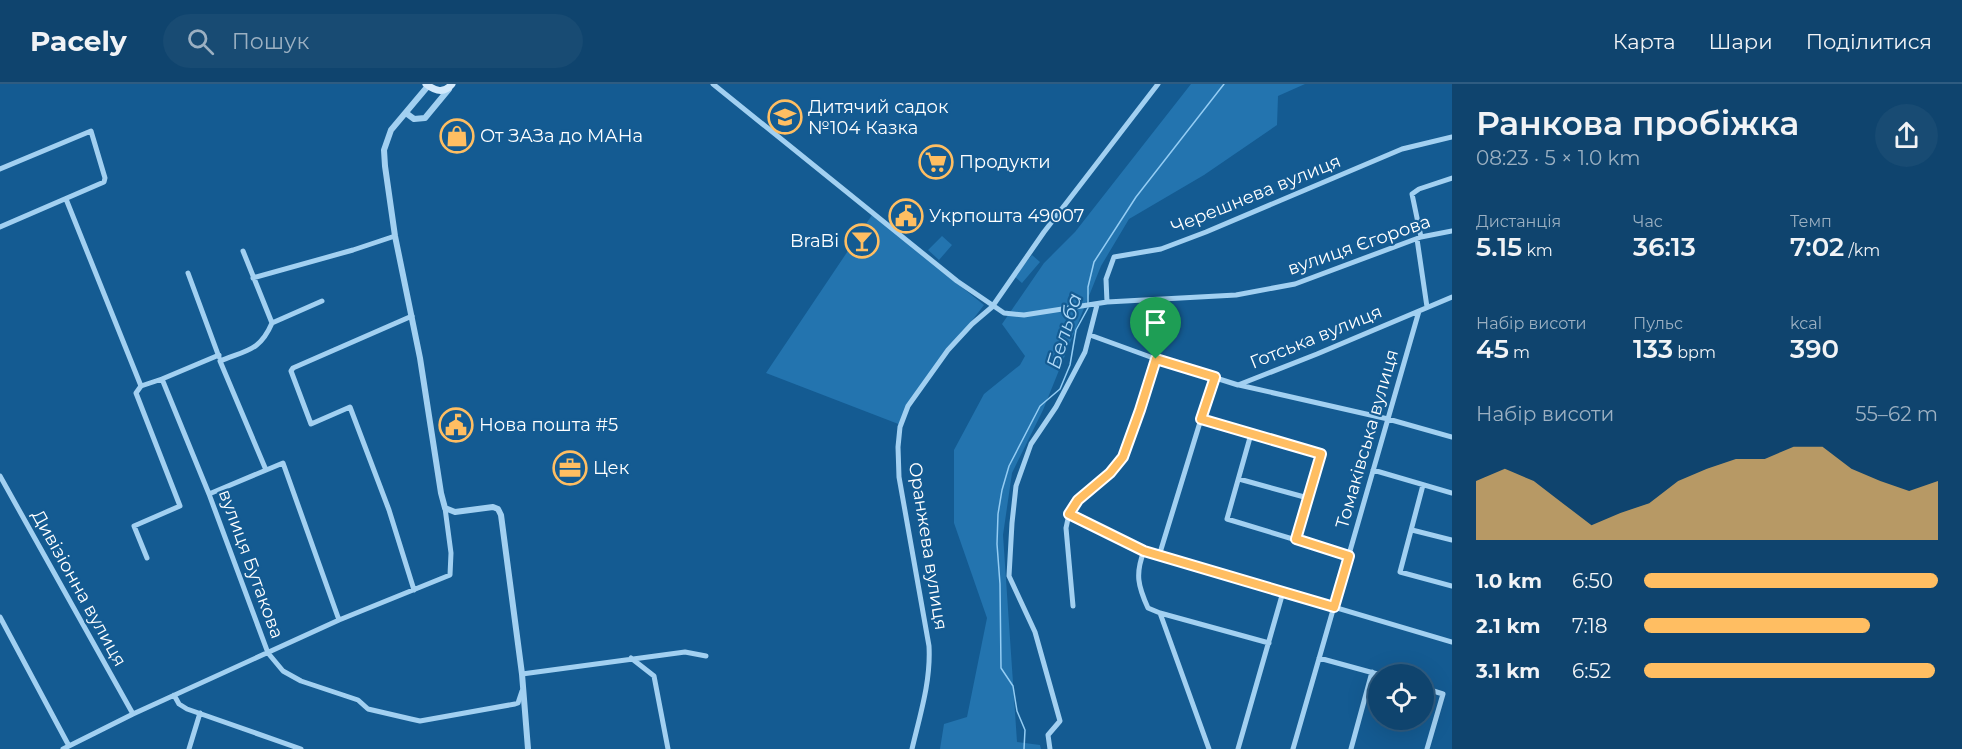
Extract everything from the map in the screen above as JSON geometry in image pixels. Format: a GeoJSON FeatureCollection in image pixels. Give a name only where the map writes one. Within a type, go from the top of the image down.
{"type":"FeatureCollection","features":[{"type":"Feature","properties":{"kind":"main road"},"geometry":{"type":"LineString","coordinates":[[428,85],[438,91],[451,86]]}},
{"type":"Feature","properties":{"kind":"street"},"geometry":{"type":"LineString","coordinates":[[713,84],[992,307]]}},
{"type":"Feature","properties":{"kind":"street"},"geometry":{"type":"LineString","coordinates":[[0,617],[66,748],[133,714],[339,620],[450,575],[451,553],[445,508],[385,175],[384,150],[391,130],[428,85]]}},
{"type":"Feature","properties":{"kind":"street","name":"Оранжева вулиця"},"geometry":{"type":"LineString","coordinates":[[912,749],[929,676],[929,646],[899,477],[900,428],[908,406],[948,350],[972,324],[992,307],[1044,232],[1156,85]]}},
{"type":"Feature","properties":{"kind":"street"},"geometry":{"type":"LineString","coordinates":[[406,113],[414,119],[425,118],[451,86]]}},
{"type":"Feature","properties":{"kind":"street"},"geometry":{"type":"LineString","coordinates":[[0,169],[91,131],[105,178],[104,182],[0,227]]}},
{"type":"Feature","properties":{"kind":"street","name":"Черешнева вулиця"},"geometry":{"type":"LineString","coordinates":[[1107,302],[1106,279],[1114,257],[1161,249],[1402,149],[1452,137]]}},
{"type":"Feature","properties":{"kind":"street"},"geometry":{"type":"LineString","coordinates":[[1427,307],[1412,194],[1419,189],[1452,178]]}},
{"type":"Feature","properties":{"kind":"street"},"geometry":{"type":"LineString","coordinates":[[66,199],[141,386]]}},
{"type":"Feature","properties":{"kind":"street","name":"вулиця Єгорова"},"geometry":{"type":"LineString","coordinates":[[992,307],[1004,313],[1024,315],[1107,302],[1236,295],[1295,284],[1419,238],[1452,231]]}},
{"type":"Feature","properties":{"kind":"street"},"geometry":{"type":"LineString","coordinates":[[253,278],[395,236]]}},
{"type":"Feature","properties":{"kind":"street"},"geometry":{"type":"LineString","coordinates":[[243,250],[272,323]]}},
{"type":"Feature","properties":{"kind":"street"},"geometry":{"type":"LineString","coordinates":[[188,273],[266,470]]}},
{"type":"Feature","properties":{"kind":"street","name":"Готська вулиця"},"geometry":{"type":"LineString","coordinates":[[1090,334],[1156,359],[1238,385],[1452,297]]}},
{"type":"Feature","properties":{"kind":"street"},"geometry":{"type":"LineString","coordinates":[[147,558],[134,526],[180,506],[136,393],[141,386],[259,346],[272,323],[322,301]]}},
{"type":"Feature","properties":{"kind":"street"},"geometry":{"type":"LineString","coordinates":[[1050,749],[1048,735],[1060,721],[1035,632],[1010,576],[1012,523],[1016,486],[1031,444],[1056,407],[1085,352],[1095,305]]}},
{"type":"Feature","properties":{"kind":"street","name":"Томаківська вулиця"},"geometry":{"type":"LineString","coordinates":[[1293,749],[1419,311]]}},
{"type":"Feature","properties":{"kind":"street"},"geometry":{"type":"LineString","coordinates":[[412,316],[291,371],[311,424],[350,407],[389,510],[414,590]]}},
{"type":"Feature","properties":{"kind":"street"},"geometry":{"type":"LineString","coordinates":[[1073,606],[1066,528],[1069,514],[1078,500],[1110,473],[1123,457],[1156,359]]}},
{"type":"Feature","properties":{"kind":"street"},"geometry":{"type":"LineString","coordinates":[[1159,556],[1215,377]]}},
{"type":"Feature","properties":{"kind":"street","name":"вулиця Бутакова"},"geometry":{"type":"LineString","coordinates":[[162,379],[210,494],[267,653],[283,671],[301,681],[358,700],[368,709],[420,720],[515,704],[519,700],[522,689]]}},
{"type":"Feature","properties":{"kind":"street"},"geometry":{"type":"LineString","coordinates":[[1238,385],[1388,419],[1452,437]]}},
{"type":"Feature","properties":{"kind":"street"},"geometry":{"type":"LineString","coordinates":[[1201,419],[1321,454],[1296,539]]}},
{"type":"Feature","properties":{"kind":"street"},"geometry":{"type":"LineString","coordinates":[[1251,434],[1227,519],[1349,556]]}},
{"type":"Feature","properties":{"kind":"street"},"geometry":{"type":"LineString","coordinates":[[210,494],[283,463],[339,620]]}},
{"type":"Feature","properties":{"kind":"street"},"geometry":{"type":"LineString","coordinates":[[1373,470],[1452,493]]}},
{"type":"Feature","properties":{"kind":"street","name":"Дивізіонна вулиця"},"geometry":{"type":"LineString","coordinates":[[0,476],[133,714]]}},
{"type":"Feature","properties":{"kind":"street"},"geometry":{"type":"LineString","coordinates":[[1239,479],[1308,498]]}},
{"type":"Feature","properties":{"kind":"street"},"geometry":{"type":"LineString","coordinates":[[1423,485],[1400,572],[1452,586]]}},
{"type":"Feature","properties":{"kind":"street"},"geometry":{"type":"LineString","coordinates":[[445,508],[455,512],[484,506],[498,509],[501,514],[522,674],[528,749]]}},
{"type":"Feature","properties":{"kind":"street"},"geometry":{"type":"LineString","coordinates":[[1069,514],[1144,551],[1452,642]]}},
{"type":"Feature","properties":{"kind":"street"},"geometry":{"type":"LineString","coordinates":[[1412,530],[1452,540]]}},
{"type":"Feature","properties":{"kind":"street"},"geometry":{"type":"LineString","coordinates":[[1144,551],[1137,567],[1138,580],[1146,604],[1152,610],[1269,643]]}},
{"type":"Feature","properties":{"kind":"street"},"geometry":{"type":"LineString","coordinates":[[1238,749],[1283,592]]}},
{"type":"Feature","properties":{"kind":"street"},"geometry":{"type":"LineString","coordinates":[[1160,613],[1209,749]]}},
{"type":"Feature","properties":{"kind":"street"},"geometry":{"type":"LineString","coordinates":[[522,674],[685,652],[706,656]]}},
{"type":"Feature","properties":{"kind":"street"},"geometry":{"type":"LineString","coordinates":[[631,658],[654,676],[668,749]]}},
{"type":"Feature","properties":{"kind":"street"},"geometry":{"type":"LineString","coordinates":[[1319,658],[1368,671]]}},
{"type":"Feature","properties":{"kind":"street"},"geometry":{"type":"LineString","coordinates":[[1351,749],[1368,687]]}},
{"type":"Feature","properties":{"kind":"street"},"geometry":{"type":"LineString","coordinates":[[1434,691],[1443,694],[1434,725]]}},
{"type":"Feature","properties":{"kind":"street"},"geometry":{"type":"LineString","coordinates":[[174,695],[179,704],[200,714],[301,749]]}},
{"type":"Feature","properties":{"kind":"street"},"geometry":{"type":"LineString","coordinates":[[189,749],[200,714]]}},
{"type":"Feature","properties":{"kind":"street"},"geometry":{"type":"LineString","coordinates":[[1427,749],[1433,730]]}},
{"type":"Feature","properties":{"kind":"shaded area"},"geometry":{"type":"Polygon","coordinates":[[[1191,84],[1305,84],[1278,96],[1277,125],[1204,175],[1129,219],[1101,266],[1043,410],[1012,473],[1003,535],[1017,742],[1040,745],[1041,749],[940,749],[944,724],[967,717],[987,618],[954,523],[954,450],[984,394],[1020,365],[1025,356],[1002,324],[1044,263],[1075,232],[1191,84]]]}},
{"type":"Feature","properties":{"kind":"shaded area"},"geometry":{"type":"Polygon","coordinates":[[[872,215],[984,305],[918,391],[901,425],[766,373],[872,215]]]}},
{"type":"Feature","properties":{"kind":"shaded area"},"geometry":{"type":"Polygon","coordinates":[[[942,236],[952,245],[939,260],[928,250],[942,236]]]}},
{"type":"Feature","properties":{"kind":"shaded area"},"geometry":{"type":"Polygon","coordinates":[[[1032,255],[1040,262],[1022,283],[1014,276],[1032,255]]]}},
{"type":"Feature","properties":{"kind":"waterway","name":"Бельба"},"geometry":{"type":"LineString","coordinates":[[1088,304],[1088,287],[1094,262],[1136,197],[1224,84]]}},
{"type":"Feature","properties":{"kind":"waterway","name":"Бельба"},"geometry":{"type":"LineString","coordinates":[[1024,749],[1025,730],[1017,711],[1013,686],[1001,668],[998,514],[1009,466],[1040,406],[1060,389],[1070,365],[1076,330],[1088,308]]}},
{"type":"Feature","properties":{"kind":"place","name":"Дитячий садок №104 Казка"},"geometry":{"type":"Point","coordinates":[785,117]}},
{"type":"Feature","properties":{"kind":"place","name":"От ЗАЗа до МАНа"},"geometry":{"type":"Point","coordinates":[457,136]}},
{"type":"Feature","properties":{"kind":"place","name":"Продукти"},"geometry":{"type":"Point","coordinates":[936,162]}},
{"type":"Feature","properties":{"kind":"place","name":"Укрпошта 49007"},"geometry":{"type":"Point","coordinates":[906,216]}},
{"type":"Feature","properties":{"kind":"place","name":"BraBi"},"geometry":{"type":"Point","coordinates":[862,241]}},
{"type":"Feature","properties":{"kind":"place","name":"Нова пошта #5"},"geometry":{"type":"Point","coordinates":[456,425]}},
{"type":"Feature","properties":{"kind":"place","name":"Цек"},"geometry":{"type":"Point","coordinates":[570,468]}},
{"type":"Feature","properties":{"kind":"route"},"geometry":{"type":"LineString","coordinates":[[1156,359],[1215,377],[1201,419],[1321,454],[1296,539],[1349,556],[1334,607],[1144,551],[1069,514],[1078,500],[1110,473],[1123,457],[1156,359]]}}]}
